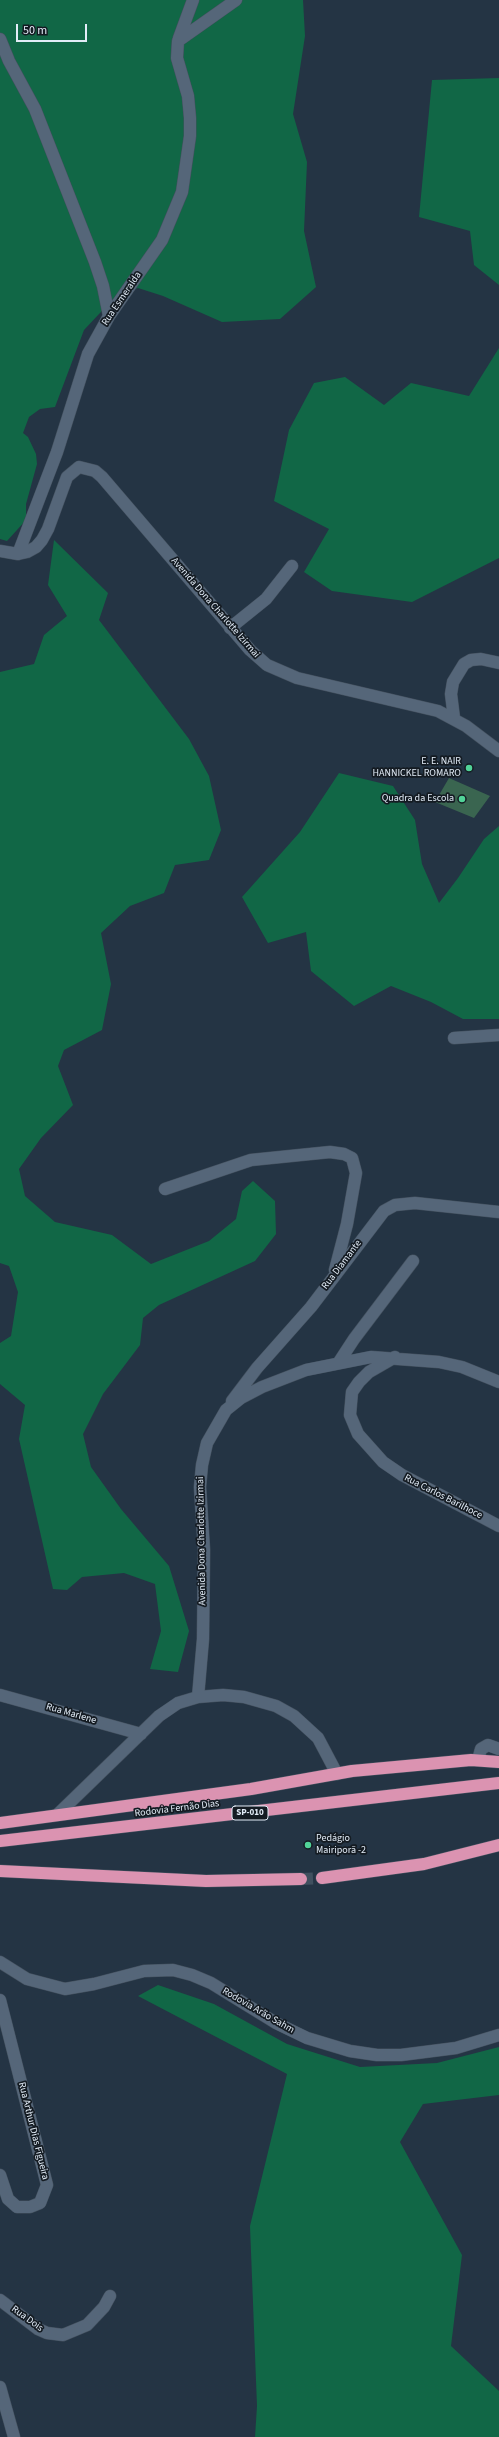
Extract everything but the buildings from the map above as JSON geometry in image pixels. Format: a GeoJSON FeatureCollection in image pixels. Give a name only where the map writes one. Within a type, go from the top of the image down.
{"type":"FeatureCollection","features":[{"type":"Feature","properties":{"kind":"highway"},"geometry":{"type":"LineString","coordinates":[[0,1823],[251,1789],[337,1774],[478,1760],[499,1762]]}},
{"type":"Feature","properties":{"kind":"highway","name":"Rodovia Fernão Dias"},"geometry":{"type":"LineString","coordinates":[[0,1841],[499,1783]]}},
{"type":"Feature","properties":{"kind":"highway"},"geometry":{"type":"LineString","coordinates":[[322,1878],[424,1864],[499,1845]]}},
{"type":"Feature","properties":{"kind":"highway"},"geometry":{"type":"LineString","coordinates":[[0,1871],[206,1881],[301,1879]]}},
{"type":"Feature","properties":{"kind":"street","name":"Rua Esmeralda"},"geometry":{"type":"LineString","coordinates":[[18,554],[57,452],[88,354],[108,316],[162,240],[182,192],[190,136],[190,118],[188,96],[177,58],[178,41],[193,0]]}},
{"type":"Feature","properties":{"kind":"street"},"geometry":{"type":"LineString","coordinates":[[178,41],[236,0]]}},
{"type":"Feature","properties":{"kind":"street"},"geometry":{"type":"LineString","coordinates":[[0,39],[9,61],[35,109],[95,262],[103,286],[108,316]]}},
{"type":"Feature","properties":{"kind":"street","name":"Avenida Dona Charlotte Izirmai"},"geometry":{"type":"LineString","coordinates":[[18,554],[27,552],[42,540],[67,477],[79,468],[88,468],[102,477],[230,628],[250,650],[267,665],[281,673],[431,709],[454,718],[499,751]]}},
{"type":"Feature","properties":{"kind":"street"},"geometry":{"type":"LineString","coordinates":[[0,551],[18,554]]}},
{"type":"Feature","properties":{"kind":"street"},"geometry":{"type":"LineString","coordinates":[[230,628],[266,599],[292,566]]}},
{"type":"Feature","properties":{"kind":"street"},"geometry":{"type":"LineString","coordinates":[[454,718],[451,694],[453,682],[461,667],[471,660],[481,659],[499,663]]}},
{"type":"Feature","properties":{"kind":"street"},"geometry":{"type":"LineString","coordinates":[[454,1038],[499,1035]]}},
{"type":"Feature","properties":{"kind":"street"},"geometry":{"type":"LineString","coordinates":[[165,1189],[250,1160],[330,1152],[352,1158],[356,1173],[352,1200],[332,1279]]}},
{"type":"Feature","properties":{"kind":"street","name":"Rua Diamante"},"geometry":{"type":"LineString","coordinates":[[226,1410],[257,1368],[311,1307],[377,1218],[395,1205],[415,1203],[499,1212]]}},
{"type":"Feature","properties":{"kind":"street"},"geometry":{"type":"LineString","coordinates":[[339,1362],[354,1339],[414,1261]]}},
{"type":"Feature","properties":{"kind":"street","name":"Avenida Dona Charlotte Izirmai"},"geometry":{"type":"LineString","coordinates":[[198,1697],[203,1639],[204,1550],[200,1488],[202,1465],[207,1443],[226,1410],[241,1398],[262,1387],[306,1370],[339,1362],[371,1357],[395,1357],[439,1362],[462,1367],[499,1382]]}},
{"type":"Feature","properties":{"kind":"street","name":"Rua Carlos Barilhoce"},"geometry":{"type":"LineString","coordinates":[[395,1357],[369,1372],[352,1392],[350,1414],[358,1434],[383,1462],[402,1475],[499,1526]]}},
{"type":"Feature","properties":{"kind":"street","name":"Rua Marlene"},"geometry":{"type":"LineString","coordinates":[[0,1695],[141,1734]]}},
{"type":"Feature","properties":{"kind":"street"},"geometry":{"type":"LineString","coordinates":[[58,1814],[159,1716],[178,1703],[198,1697],[223,1695],[244,1697],[276,1706],[308,1728],[318,1738],[337,1774]]}},
{"type":"Feature","properties":{"kind":"street"},"geometry":{"type":"LineString","coordinates":[[478,1760],[481,1749],[488,1745],[499,1749]]}},
{"type":"Feature","properties":{"kind":"street","name":"Rodovia Arão Sahm"},"geometry":{"type":"LineString","coordinates":[[0,1964],[39,1984],[65,1989],[94,1984],[144,1971],[173,1970],[192,1975],[211,1983],[276,2023],[307,2038],[350,2051],[377,2055],[401,2055],[456,2048],[499,2035]]}},
{"type":"Feature","properties":{"kind":"street","name":"Rua Arthur Dias Figueira"},"geometry":{"type":"LineString","coordinates":[[0,2000],[47,2185],[40,2203],[30,2207],[17,2207],[8,2199],[0,2175]]}},
{"type":"Feature","properties":{"kind":"street","name":"Rua Dois"},"geometry":{"type":"LineString","coordinates":[[0,2300],[38,2329],[47,2333],[63,2335],[87,2325],[104,2307],[110,2296]]}},
{"type":"Feature","properties":{"kind":"street"},"geometry":{"type":"LineString","coordinates":[[0,2387],[14,2437]]}},
{"type":"Feature","properties":{"kind":"green space"},"geometry":{"type":"Polygon","coordinates":[[[0,0],[303,0],[305,36],[293,114],[307,162],[304,231],[316,287],[280,319],[222,322],[163,296],[138,288],[115,297],[84,330],[55,407],[40,409],[29,417],[23,433],[28,437],[36,454],[37,464],[26,504],[26,520],[7,541],[0,539],[0,0]]]}},
{"type":"Feature","properties":{"kind":"green space"},"geometry":{"type":"Polygon","coordinates":[[[499,78],[499,285],[474,265],[470,231],[419,217],[432,80],[499,78]]]}},
{"type":"Feature","properties":{"kind":"green space"},"geometry":{"type":"Polygon","coordinates":[[[499,348],[499,558],[412,602],[332,591],[304,572],[329,529],[274,501],[289,430],[314,383],[345,377],[384,405],[411,383],[469,396],[499,348]]]}},
{"type":"Feature","properties":{"kind":"green space"},"geometry":{"type":"Polygon","coordinates":[[[54,540],[108,593],[99,620],[189,739],[209,776],[221,830],[209,860],[175,865],[164,893],[130,906],[101,933],[111,984],[102,1030],[64,1050],[58,1066],[73,1105],[41,1138],[19,1169],[25,1196],[55,1222],[112,1235],[151,1264],[209,1241],[236,1219],[242,1191],[253,1181],[275,1201],[276,1234],[255,1261],[159,1305],[143,1318],[140,1345],[103,1394],[83,1434],[91,1467],[121,1509],[169,1566],[189,1631],[178,1672],[150,1669],[161,1631],[155,1584],[124,1573],[82,1577],[67,1590],[53,1589],[19,1439],[25,1405],[0,1384],[0,1343],[11,1336],[18,1292],[9,1266],[0,1263],[0,672],[34,664],[44,635],[67,616],[48,585],[54,540]]]}},
{"type":"Feature","properties":{"kind":"green space"},"geometry":{"type":"Polygon","coordinates":[[[339,773],[393,786],[415,820],[422,864],[439,903],[484,839],[499,826],[499,1019],[463,1019],[431,1002],[391,986],[354,1006],[311,971],[306,932],[268,943],[242,897],[300,832],[339,773]]]}},
{"type":"Feature","properties":{"kind":"green space","name":"Quadra da Escola"},"geometry":{"type":"Polygon","coordinates":[[[449,778],[490,796],[474,818],[435,802],[449,778]]]}},
{"type":"Feature","properties":{"kind":"green space"},"geometry":{"type":"Polygon","coordinates":[[[158,1985],[214,2004],[287,2044],[360,2067],[437,2063],[499,2047],[499,2095],[423,2104],[400,2142],[462,2255],[451,2346],[499,2391],[499,2437],[255,2437],[257,2406],[250,2226],[287,2074],[138,1996],[158,1985]]]}},
{"type":"Feature","properties":{"kind":"tunnel"},"geometry":{"type":"LineString","coordinates":[[301,1879],[322,1878]]}},
{"type":"Feature","properties":{"kind":"place","name":"E. E. NAIR HANNICKEL ROMARO"},"geometry":{"type":"Point","coordinates":[469,768]}},
{"type":"Feature","properties":{"kind":"place","name":"Quadra da Escola"},"geometry":{"type":"Point","coordinates":[462,799]}},
{"type":"Feature","properties":{"kind":"place","name":"Pedágio Mairiporã -2"},"geometry":{"type":"Point","coordinates":[308,1845]}}]}
